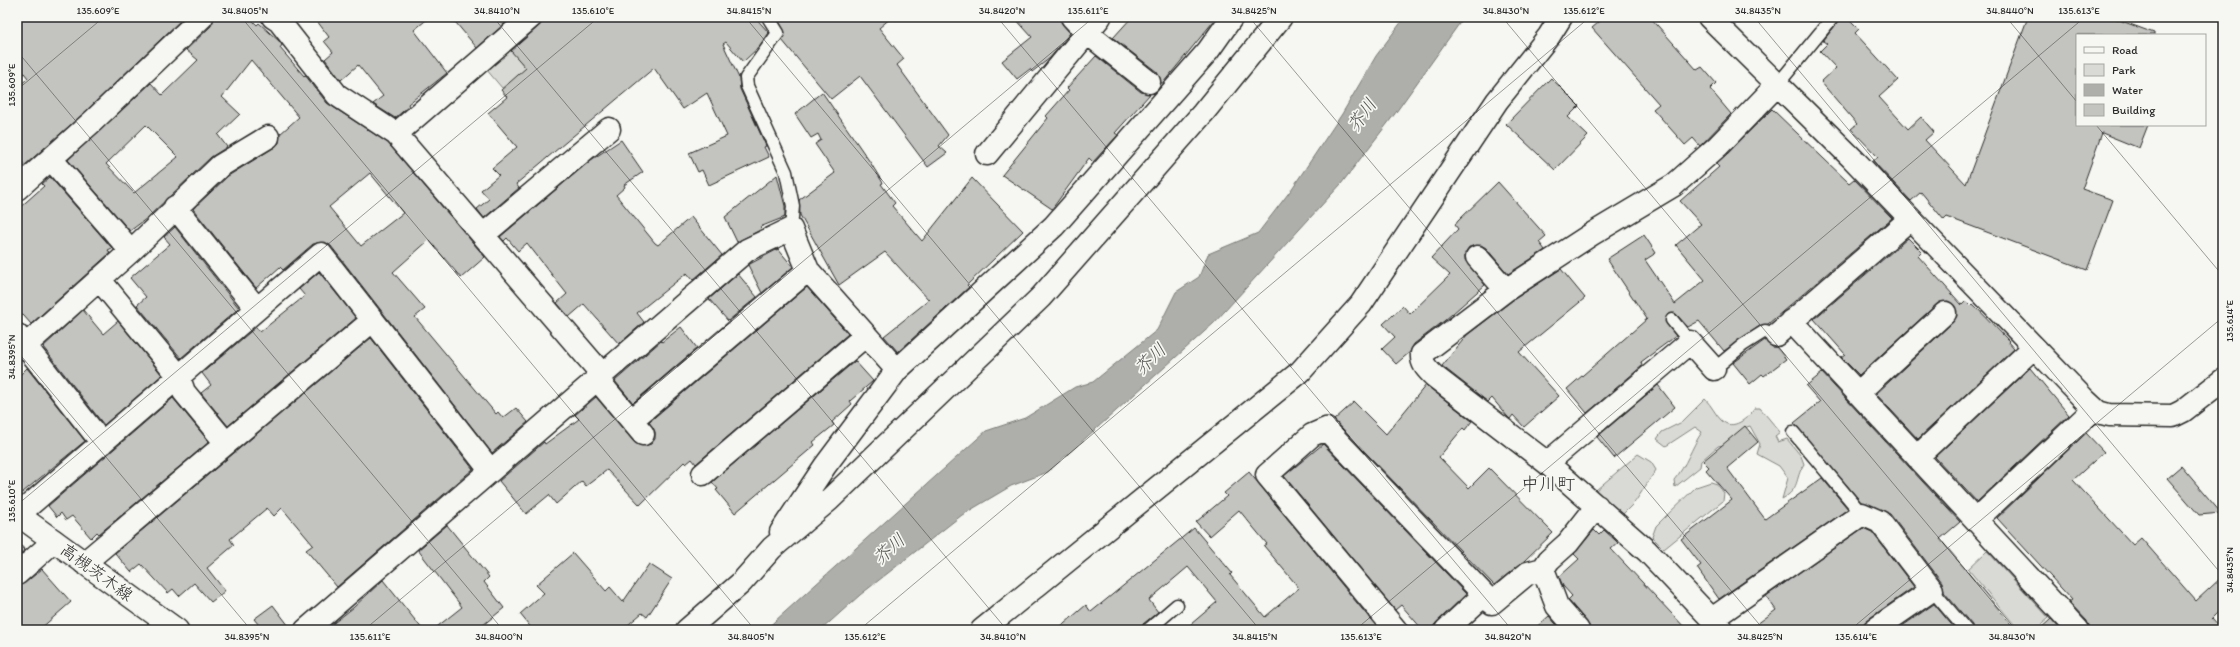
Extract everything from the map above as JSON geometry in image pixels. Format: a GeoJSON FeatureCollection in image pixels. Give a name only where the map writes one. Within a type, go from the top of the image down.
{"type":"FeatureCollection","features":[{"type":"Feature","properties":{"kind":"street"},"geometry":{"type":"LineString","coordinates":[[17,189],[202,17]]}},
{"type":"Feature","properties":{"kind":"street"},"geometry":{"type":"LineString","coordinates":[[396,134],[531,17]]}},
{"type":"Feature","properties":{"kind":"street"},"geometry":{"type":"LineString","coordinates":[[772,548],[791,515],[825,466],[898,370],[1054,226],[1208,51],[1232,17]]}},
{"type":"Feature","properties":{"kind":"street"},"geometry":{"type":"LineString","coordinates":[[982,630],[1300,372],[1336,335],[1361,304],[1497,101],[1549,36],[1561,17]]}},
{"type":"Feature","properties":{"kind":"street"},"geometry":{"type":"LineString","coordinates":[[1709,17],[1778,84],[2094,409],[2109,415],[2173,416],[2183,412],[2223,380]]}},
{"type":"Feature","properties":{"kind":"street"},"geometry":{"type":"LineString","coordinates":[[279,18],[337,95],[396,134],[483,235],[638,427],[808,270]]}},
{"type":"Feature","properties":{"kind":"street"},"geometry":{"type":"LineString","coordinates":[[687,630],[741,583],[772,548],[829,500],[1042,297],[1203,113],[1278,18]]}},
{"type":"Feature","properties":{"kind":"street"},"geometry":{"type":"LineString","coordinates":[[987,154],[1086,22],[1149,82]]}},
{"type":"Feature","properties":{"kind":"street"},"geometry":{"type":"LineString","coordinates":[[1778,84],[1718,146],[1674,185],[1592,234],[1506,290],[1422,354],[1422,362],[1434,376],[1548,463],[1597,506],[1646,552],[1717,625],[1862,514],[1880,522],[1932,590],[1874,630]]}},
{"type":"Feature","properties":{"kind":"street"},"geometry":{"type":"LineString","coordinates":[[483,235],[609,129]]}},
{"type":"Feature","properties":{"kind":"street"},"geometry":{"type":"LineString","coordinates":[[102,443],[22,340],[99,279],[131,251],[175,207],[220,166],[268,137]]}},
{"type":"Feature","properties":{"kind":"street"},"geometry":{"type":"LineString","coordinates":[[51,159],[131,251]]}},
{"type":"Feature","properties":{"kind":"street"},"geometry":{"type":"LineString","coordinates":[[175,207],[257,309]]}},
{"type":"Feature","properties":{"kind":"street"},"geometry":{"type":"LineString","coordinates":[[1910,219],[1784,328],[1858,393],[2078,630]]}},
{"type":"Feature","properties":{"kind":"street"},"geometry":{"type":"LineString","coordinates":[[306,630],[598,376],[746,250],[791,229],[808,270],[898,370]]}},
{"type":"Feature","properties":{"kind":"street"},"geometry":{"type":"LineString","coordinates":[[18,514],[321,254],[490,470]]}},
{"type":"Feature","properties":{"kind":"street"},"geometry":{"type":"LineString","coordinates":[[1477,257],[1506,290]]}},
{"type":"Feature","properties":{"kind":"street"},"geometry":{"type":"LineString","coordinates":[[99,279],[178,376],[184,392],[226,443]]}},
{"type":"Feature","properties":{"kind":"street"},"geometry":{"type":"LineString","coordinates":[[1858,393],[1945,313]]}},
{"type":"Feature","properties":{"kind":"street"},"geometry":{"type":"LineString","coordinates":[[84,563],[373,320]]}},
{"type":"Feature","properties":{"kind":"street"},"geometry":{"type":"LineString","coordinates":[[703,474],[866,335]]}},
{"type":"Feature","properties":{"kind":"street"},"geometry":{"type":"LineString","coordinates":[[1548,463],[1690,342],[1714,369]]}},
{"type":"Feature","properties":{"kind":"street"},"geometry":{"type":"LineString","coordinates":[[1917,457],[2034,347]]}},
{"type":"Feature","properties":{"kind":"street"},"geometry":{"type":"LineString","coordinates":[[1976,520],[2094,409]]}},
{"type":"Feature","properties":{"kind":"street"},"geometry":{"type":"LineString","coordinates":[[1396,630],[1267,475],[1312,436],[1326,429],[1492,604],[1528,573],[1542,569],[1549,560],[1568,543],[1597,506]]}},
{"type":"Feature","properties":{"kind":"street","name":"高槻茨木線"},"geometry":{"type":"LineString","coordinates":[[18,514],[177,630]]}},
{"type":"Feature","properties":{"kind":"street"},"geometry":{"type":"LineString","coordinates":[[17,574],[54,541]]}},
{"type":"Feature","properties":{"kind":"street"},"geometry":{"type":"LineString","coordinates":[[1542,569],[1557,606],[1578,630]]}},
{"type":"Feature","properties":{"kind":"street"},"geometry":{"type":"LineString","coordinates":[[1446,630],[1484,595]]}},
{"type":"Feature","properties":{"kind":"lane"},"geometry":{"type":"LineString","coordinates":[[768,17],[778,33],[746,78],[747,86],[786,172],[793,206],[791,229]]}},
{"type":"Feature","properties":{"kind":"lane"},"geometry":{"type":"LineString","coordinates":[[1778,84],[1833,17]]}},
{"type":"Feature","properties":{"kind":"lane"},"geometry":{"type":"LineString","coordinates":[[1672,320],[1690,342]]}},
{"type":"Feature","properties":{"kind":"lane"},"geometry":{"type":"LineString","coordinates":[[1714,369],[1743,345],[1765,331],[1784,328]]}},
{"type":"Feature","properties":{"kind":"lane"},"geometry":{"type":"LineString","coordinates":[[1793,432],[1862,514]]}},
{"type":"Feature","properties":{"kind":"lane"},"geometry":{"type":"LineString","coordinates":[[1932,590],[1966,630]]}},
{"type":"Feature","properties":{"kind":"lane"},"geometry":{"type":"LineString","coordinates":[[1148,630],[1177,605]]}},
{"type":"Feature","properties":{"kind":"green space"},"geometry":{"type":"Polygon","coordinates":[[[520,38],[532,52],[521,62],[538,83],[538,126],[515,145],[504,131],[528,111],[506,85],[502,88],[486,69],[520,38]]]}},
{"type":"Feature","properties":{"kind":"green space"},"geometry":{"type":"Polygon","coordinates":[[[1705,399],[1721,420],[1730,425],[1740,422],[1755,408],[1760,408],[1780,432],[1775,436],[1778,442],[1787,439],[1801,456],[1804,464],[1795,487],[1788,495],[1782,499],[1788,478],[1779,466],[1757,454],[1760,444],[1750,426],[1744,428],[1728,444],[1718,446],[1701,461],[1700,467],[1675,487],[1674,480],[1702,432],[1695,427],[1666,446],[1657,439],[1662,432],[1682,422],[1705,399]]]}},
{"type":"Feature","properties":{"kind":"green space"},"geometry":{"type":"Polygon","coordinates":[[[1638,454],[1651,462],[1656,470],[1635,502],[1621,516],[1606,504],[1596,490],[1638,454]]]}},
{"type":"Feature","properties":{"kind":"green space"},"geometry":{"type":"Polygon","coordinates":[[[1711,482],[1717,484],[1724,493],[1723,501],[1664,549],[1652,537],[1656,526],[1696,487],[1711,482]]]}},
{"type":"Feature","properties":{"kind":"green space"},"geometry":{"type":"Polygon","coordinates":[[[1987,551],[2049,618],[2035,630],[2019,630],[1968,569],[1987,551]]]}},
{"type":"Feature","properties":{"kind":"water","name":"芥川"},"geometry":{"type":"Polygon","coordinates":[[[1405,17],[1464,17],[1394,115],[1341,184],[1214,323],[1048,472],[1011,486],[962,515],[860,595],[821,630],[765,630],[986,431],[1025,418],[1075,387],[1093,382],[1157,330],[1176,292],[1199,277],[1208,254],[1258,233],[1291,190],[1342,114],[1376,56],[1405,17]]]}},
{"type":"Feature","properties":{"kind":"building"},"geometry":{"type":"Polygon","coordinates":[[[17,17],[184,17],[85,112],[25,165],[17,156],[17,88],[28,78],[17,64],[17,17]]]}},
{"type":"Feature","properties":{"kind":"building"},"geometry":{"type":"Polygon","coordinates":[[[214,17],[249,17],[257,25],[259,23],[279,41],[282,45],[280,48],[304,76],[305,75],[327,103],[388,143],[485,257],[461,278],[429,240],[393,272],[425,309],[415,317],[496,414],[498,412],[503,418],[516,408],[528,422],[492,453],[331,246],[325,242],[313,244],[283,270],[280,267],[256,288],[193,209],[228,176],[275,147],[279,143],[280,134],[299,117],[251,60],[222,97],[240,114],[218,135],[227,147],[211,157],[147,218],[130,231],[68,160],[151,83],[162,95],[198,60],[186,50],[211,26],[214,17]],[[146,125],[106,164],[134,193],[178,157],[146,125]],[[370,173],[329,207],[361,246],[403,213],[370,173]]]}},
{"type":"Feature","properties":{"kind":"building"},"geometry":{"type":"Polygon","coordinates":[[[314,17],[430,17],[414,30],[447,73],[408,104],[409,106],[395,118],[373,104],[383,96],[358,65],[341,80],[325,59],[333,52],[324,41],[329,37],[314,17]]]}},
{"type":"Feature","properties":{"kind":"building"},"geometry":{"type":"Polygon","coordinates":[[[451,17],[512,17],[477,48],[451,17]]]}},
{"type":"Feature","properties":{"kind":"building"},"geometry":{"type":"Polygon","coordinates":[[[543,17],[755,17],[769,33],[760,46],[743,62],[726,42],[723,44],[739,78],[740,89],[766,146],[764,147],[769,157],[709,185],[702,170],[698,172],[689,153],[727,136],[707,93],[683,109],[654,68],[516,184],[519,188],[484,218],[477,209],[489,199],[481,190],[499,175],[492,168],[517,147],[488,113],[507,97],[501,90],[526,68],[511,51],[539,26],[543,17]]]}},
{"type":"Feature","properties":{"kind":"building"},"geometry":{"type":"Polygon","coordinates":[[[777,17],[892,17],[879,28],[904,59],[897,65],[948,135],[939,146],[947,153],[928,167],[860,76],[831,99],[782,40],[785,33],[777,17]]]}},
{"type":"Feature","properties":{"kind":"building"},"geometry":{"type":"Polygon","coordinates":[[[1014,17],[1060,17],[1063,25],[1070,33],[1050,58],[1032,72],[1030,69],[1017,79],[1002,61],[1032,37],[1014,17]]]}},
{"type":"Feature","properties":{"kind":"building"},"geometry":{"type":"Polygon","coordinates":[[[1132,17],[1217,17],[1163,83],[1161,83],[1157,72],[1113,38],[1132,17]]]}},
{"type":"Feature","properties":{"kind":"building"},"geometry":{"type":"Polygon","coordinates":[[[1605,17],[1650,17],[1697,70],[1702,67],[1716,83],[1710,89],[1731,114],[1700,146],[1693,138],[1685,145],[1653,109],[1659,104],[1592,28],[1605,17]]]}},
{"type":"Feature","properties":{"kind":"building"},"geometry":{"type":"Polygon","coordinates":[[[1842,17],[1847,17],[1859,29],[1855,33],[1898,80],[1879,97],[1908,129],[1921,117],[1934,132],[1925,140],[1966,184],[2028,17],[2111,17],[2154,33],[2076,34],[2076,126],[2148,126],[2139,148],[2102,133],[2082,189],[2113,200],[2087,270],[1947,217],[1944,220],[1921,192],[1911,201],[1873,161],[1878,157],[1851,129],[1857,124],[1821,82],[1836,68],[1820,51],[1827,44],[1823,41],[1842,17]]]}},
{"type":"Feature","properties":{"kind":"building"},"geometry":{"type":"Polygon","coordinates":[[[1096,56],[1141,92],[1150,94],[1115,133],[1118,135],[1093,162],[1089,158],[1052,209],[1002,175],[1048,118],[1046,116],[1069,90],[1067,88],[1096,56]]]}},
{"type":"Feature","properties":{"kind":"building"},"geometry":{"type":"Polygon","coordinates":[[[1551,78],[1579,106],[1568,117],[1588,136],[1555,170],[1506,124],[1551,78]]]}},
{"type":"Feature","properties":{"kind":"building"},"geometry":{"type":"Polygon","coordinates":[[[822,92],[883,183],[881,184],[895,203],[892,206],[922,241],[972,178],[1023,231],[967,285],[969,287],[898,352],[884,336],[929,300],[885,252],[839,285],[800,215],[799,200],[835,173],[815,144],[821,140],[818,134],[811,138],[795,114],[822,92]]]}},
{"type":"Feature","properties":{"kind":"building"},"geometry":{"type":"Polygon","coordinates":[[[1772,109],[1849,183],[1854,179],[1892,218],[1768,324],[1761,325],[1724,351],[1699,321],[1688,327],[1675,313],[1668,314],[1665,322],[1676,336],[1641,362],[1642,366],[1587,413],[1567,389],[1647,319],[1607,259],[1644,235],[1656,253],[1645,260],[1675,304],[1705,280],[1676,245],[1701,224],[1680,201],[1719,167],[1716,164],[1772,109]]]}},
{"type":"Feature","properties":{"kind":"building"},"geometry":{"type":"Polygon","coordinates":[[[621,140],[643,172],[624,185],[625,187],[616,195],[655,243],[658,245],[691,217],[722,255],[693,280],[687,273],[637,313],[644,322],[619,344],[584,304],[569,317],[557,303],[567,294],[527,243],[518,251],[507,238],[504,241],[500,237],[591,160],[621,140]]]}},
{"type":"Feature","properties":{"kind":"building"},"geometry":{"type":"Polygon","coordinates":[[[777,175],[785,206],[785,217],[760,227],[762,229],[737,242],[725,217],[777,175]]]}},
{"type":"Feature","properties":{"kind":"building"},"geometry":{"type":"Polygon","coordinates":[[[50,177],[112,248],[108,250],[110,253],[31,324],[17,308],[17,210],[44,186],[42,184],[50,177]]]}},
{"type":"Feature","properties":{"kind":"building"},"geometry":{"type":"Polygon","coordinates":[[[1498,182],[1546,236],[1539,242],[1545,250],[1508,274],[1486,248],[1481,245],[1469,247],[1465,253],[1465,260],[1485,285],[1444,321],[1414,344],[1410,352],[1396,364],[1382,349],[1395,337],[1383,324],[1403,306],[1410,314],[1450,275],[1431,258],[1458,229],[1455,225],[1458,221],[1498,182]]]}},
{"type":"Feature","properties":{"kind":"building"},"geometry":{"type":"Polygon","coordinates":[[[175,227],[239,308],[181,358],[137,305],[146,297],[130,278],[170,244],[164,237],[175,227]]]}},
{"type":"Feature","properties":{"kind":"building"},"geometry":{"type":"Polygon","coordinates":[[[1908,238],[1922,252],[1918,256],[1962,305],[1966,301],[1971,306],[1973,304],[2009,341],[2008,342],[2014,349],[1918,439],[1876,394],[1953,322],[1957,316],[1954,305],[1948,301],[1937,304],[1859,375],[1841,357],[1845,354],[1814,319],[1908,238]]]}},
{"type":"Feature","properties":{"kind":"building"},"geometry":{"type":"Polygon","coordinates":[[[778,249],[793,267],[762,293],[748,265],[778,249]]]}},
{"type":"Feature","properties":{"kind":"building"},"geometry":{"type":"Polygon","coordinates":[[[1561,269],[1585,298],[1519,352],[1559,396],[1524,427],[1513,415],[1510,419],[1492,398],[1488,402],[1442,366],[1467,335],[1513,300],[1561,269]]]}},
{"type":"Feature","properties":{"kind":"building"},"geometry":{"type":"Polygon","coordinates":[[[319,272],[356,318],[228,426],[201,393],[211,385],[202,373],[256,327],[260,332],[305,296],[299,289],[319,272]]]}},
{"type":"Feature","properties":{"kind":"building"},"geometry":{"type":"Polygon","coordinates":[[[738,274],[757,297],[728,321],[709,299],[738,274]]]}},
{"type":"Feature","properties":{"kind":"building"},"geometry":{"type":"Polygon","coordinates":[[[807,287],[848,334],[696,464],[692,459],[686,464],[684,462],[640,505],[607,470],[586,486],[582,481],[556,504],[549,495],[526,514],[499,481],[544,442],[545,444],[579,419],[575,415],[596,397],[634,442],[645,446],[651,444],[655,439],[655,432],[649,422],[807,287]]]}},
{"type":"Feature","properties":{"kind":"building"},"geometry":{"type":"Polygon","coordinates":[[[83,310],[103,334],[118,321],[162,375],[104,425],[43,347],[83,310]]]}},
{"type":"Feature","properties":{"kind":"building"},"geometry":{"type":"Polygon","coordinates":[[[681,327],[697,348],[633,403],[615,381],[661,341],[662,342],[681,327]]]}},
{"type":"Feature","properties":{"kind":"building"},"geometry":{"type":"Polygon","coordinates":[[[371,338],[473,469],[337,587],[306,550],[313,545],[282,508],[274,516],[267,508],[230,539],[234,545],[207,568],[225,591],[211,602],[194,583],[179,596],[173,589],[168,593],[141,564],[131,572],[115,553],[371,338]]]}},
{"type":"Feature","properties":{"kind":"building"},"geometry":{"type":"Polygon","coordinates":[[[1765,340],[1772,347],[1776,347],[1786,359],[1764,376],[1762,374],[1750,384],[1733,363],[1765,340]]]}},
{"type":"Feature","properties":{"kind":"building"},"geometry":{"type":"Polygon","coordinates":[[[855,361],[873,381],[850,401],[852,404],[832,422],[834,425],[813,442],[815,445],[735,513],[716,490],[718,489],[712,482],[855,361]]]}},
{"type":"Feature","properties":{"kind":"building"},"geometry":{"type":"Polygon","coordinates":[[[27,368],[85,441],[17,497],[17,378],[27,368]]]}},
{"type":"Feature","properties":{"kind":"building"},"geometry":{"type":"Polygon","coordinates":[[[2030,368],[2069,415],[1977,502],[1935,457],[2030,368]]]}},
{"type":"Feature","properties":{"kind":"building"},"geometry":{"type":"Polygon","coordinates":[[[1822,373],[1960,522],[1940,539],[2016,630],[1973,630],[1972,625],[1944,592],[1942,582],[1890,514],[1861,502],[1794,423],[1820,402],[1806,386],[1822,373]]]}},
{"type":"Feature","properties":{"kind":"building"},"geometry":{"type":"Polygon","coordinates":[[[1426,385],[1472,421],[1465,430],[1463,428],[1439,457],[1469,488],[1489,468],[1553,533],[1524,561],[1494,585],[1334,420],[1354,402],[1386,434],[1426,385]]]}},
{"type":"Feature","properties":{"kind":"building"},"geometry":{"type":"Polygon","coordinates":[[[1658,385],[1675,407],[1614,458],[1597,437],[1658,385]]]}},
{"type":"Feature","properties":{"kind":"building"},"geometry":{"type":"Polygon","coordinates":[[[173,398],[209,442],[99,534],[97,532],[91,538],[72,516],[66,520],[61,513],[57,517],[48,506],[173,398]]]}},
{"type":"Feature","properties":{"kind":"building"},"geometry":{"type":"Polygon","coordinates":[[[1745,426],[1758,442],[1727,468],[1765,519],[1822,478],[1848,509],[1719,599],[1697,568],[1701,565],[1681,539],[1732,500],[1706,470],[1709,467],[1703,461],[1745,426]]]}},
{"type":"Feature","properties":{"kind":"building"},"geometry":{"type":"Polygon","coordinates":[[[2086,433],[2104,452],[2073,480],[2133,545],[2141,538],[2196,601],[2223,576],[2223,608],[2212,619],[2222,630],[2090,630],[2087,621],[2069,602],[2072,600],[1997,518],[2086,433]]]}},
{"type":"Feature","properties":{"kind":"building"},"geometry":{"type":"Polygon","coordinates":[[[1323,444],[1466,594],[1429,630],[1423,630],[1401,605],[1395,610],[1284,476],[1323,444]]]}},
{"type":"Feature","properties":{"kind":"building"},"geometry":{"type":"Polygon","coordinates":[[[2181,466],[2221,513],[2199,515],[2167,478],[2181,466]]]}},
{"type":"Feature","properties":{"kind":"building"},"geometry":{"type":"Polygon","coordinates":[[[1249,472],[1376,626],[1372,630],[1184,630],[1217,602],[1188,567],[1149,600],[1158,612],[1143,624],[1141,630],[1057,630],[1086,605],[1091,612],[1194,528],[1232,573],[1230,575],[1265,617],[1299,588],[1264,546],[1267,544],[1239,510],[1209,536],[1196,522],[1227,496],[1224,493],[1249,472]]]}},
{"type":"Feature","properties":{"kind":"building"},"geometry":{"type":"Polygon","coordinates":[[[447,525],[489,577],[484,582],[504,608],[477,630],[433,630],[462,607],[418,550],[447,525]]]}},
{"type":"Feature","properties":{"kind":"building"},"geometry":{"type":"Polygon","coordinates":[[[1863,528],[1872,532],[1914,587],[1867,620],[1859,630],[1749,630],[1776,610],[1766,596],[1863,528]]]}},
{"type":"Feature","properties":{"kind":"building"},"geometry":{"type":"Polygon","coordinates":[[[1594,530],[1599,535],[1604,530],[1618,543],[1611,549],[1687,630],[1590,630],[1587,622],[1568,600],[1572,596],[1563,586],[1559,577],[1579,559],[1574,554],[1594,530]]]}},
{"type":"Feature","properties":{"kind":"building"},"geometry":{"type":"Polygon","coordinates":[[[17,541],[25,550],[17,557],[17,541]]]}},
{"type":"Feature","properties":{"kind":"building"},"geometry":{"type":"Polygon","coordinates":[[[573,553],[606,591],[610,587],[623,602],[649,564],[672,579],[647,617],[642,613],[622,630],[533,630],[520,614],[544,593],[536,585],[573,553]]]}},
{"type":"Feature","properties":{"kind":"building"},"geometry":{"type":"Polygon","coordinates":[[[42,569],[71,602],[39,630],[17,630],[17,586],[25,583],[42,569]]]}},
{"type":"Feature","properties":{"kind":"building"},"geometry":{"type":"Polygon","coordinates":[[[383,580],[423,630],[325,630],[354,607],[383,580]]]}},
{"type":"Feature","properties":{"kind":"building"},"geometry":{"type":"Polygon","coordinates":[[[1934,604],[1956,630],[1903,630],[1901,627],[1934,604]]]}},
{"type":"Feature","properties":{"kind":"building"},"geometry":{"type":"Polygon","coordinates":[[[273,605],[292,630],[263,630],[254,619],[273,605]]]}},
{"type":"Feature","properties":{"kind":"building"},"geometry":{"type":"Polygon","coordinates":[[[1549,616],[1561,630],[1533,630],[1549,616]]]}},
{"type":"Feature","properties":{"kind":"building"},"geometry":{"type":"Polygon","coordinates":[[[2051,619],[2061,630],[2039,630],[2051,619]]]}},
{"type":"Feature","properties":{"kind":"building"},"geometry":{"type":"Polygon","coordinates":[[[1167,624],[1172,630],[1159,630],[1167,624]]]}},
{"type":"Feature","properties":{"kind":"district","name":"中川町"},"geometry":{"type":"Point","coordinates":[1548,484]}}]}
